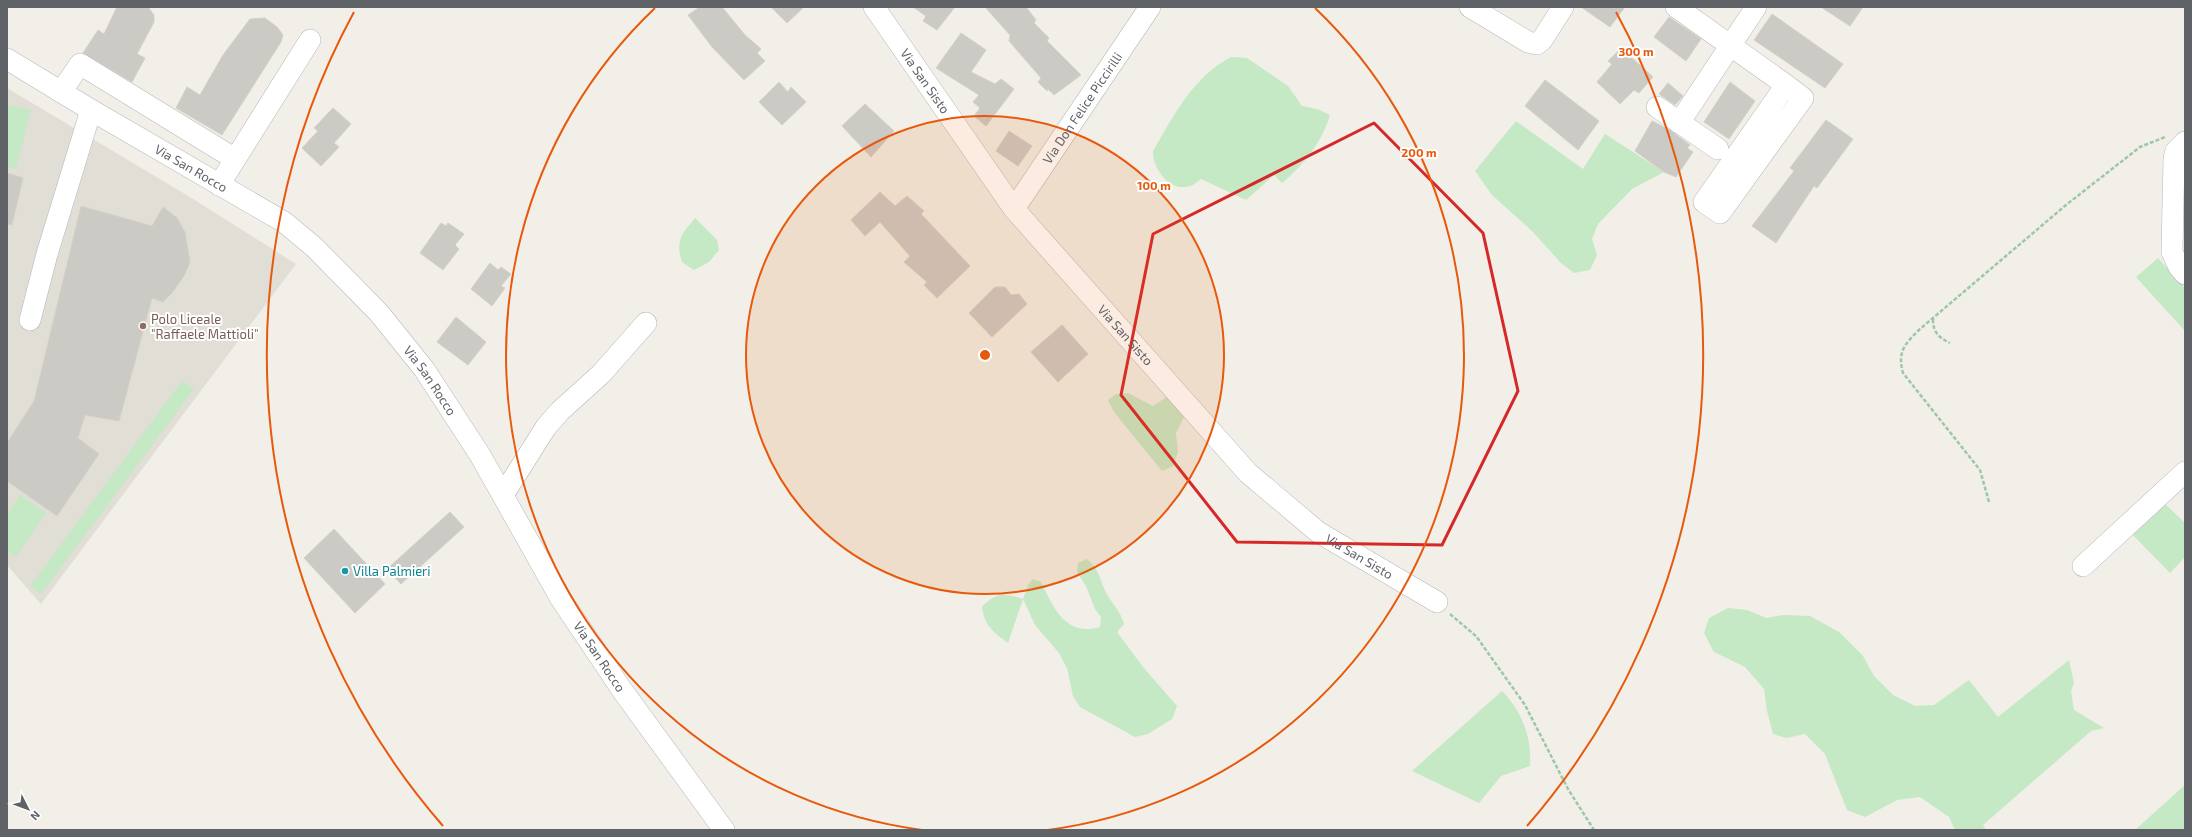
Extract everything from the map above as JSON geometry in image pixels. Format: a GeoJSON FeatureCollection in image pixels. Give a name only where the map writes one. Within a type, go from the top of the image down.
{"type":"FeatureCollection","features":[{"type":"Feature","properties":{"kind":"street","name":"Via San Sisto"},"geometry":{"type":"LineString","coordinates":[[874,7],[1014,209],[1248,473],[1318,532],[1437,602]]}},
{"type":"Feature","properties":{"kind":"street","name":"Via Don Felice Piccirilli"},"geometry":{"type":"LineString","coordinates":[[1014,209],[1150,7]]}},
{"type":"Feature","properties":{"kind":"street"},"geometry":{"type":"LineString","coordinates":[[1470,7],[1528,42],[1537,44],[1542,40],[1563,7]]}},
{"type":"Feature","properties":{"kind":"street"},"geometry":{"type":"LineString","coordinates":[[1676,7],[1730,44],[1786,85],[1802,98],[1720,213],[1704,202],[1786,85]]}},
{"type":"Feature","properties":{"kind":"street"},"geometry":{"type":"LineString","coordinates":[[1679,123],[1756,7]]}},
{"type":"Feature","properties":{"kind":"street"},"geometry":{"type":"LineString","coordinates":[[219,185],[310,40]]}},
{"type":"Feature","properties":{"kind":"street","name":"Via San Rocco"},"geometry":{"type":"LineString","coordinates":[[7,59],[91,110],[284,222],[314,247],[379,313],[424,369],[480,455],[565,605],[622,690],[724,830]]}},
{"type":"Feature","properties":{"kind":"street"},"geometry":{"type":"LineString","coordinates":[[61,92],[80,64],[235,159]]}},
{"type":"Feature","properties":{"kind":"street"},"geometry":{"type":"LineString","coordinates":[[1657,107],[1718,149]]}},
{"type":"Feature","properties":{"kind":"street"},"geometry":{"type":"LineString","coordinates":[[30,320],[46,254],[91,110]]}},
{"type":"Feature","properties":{"kind":"street"},"geometry":{"type":"LineString","coordinates":[[2177,140],[2174,158],[2172,252],[2179,267],[2185,274]]}},
{"type":"Feature","properties":{"kind":"street"},"geometry":{"type":"LineString","coordinates":[[503,495],[546,427],[601,374],[646,323]]}},
{"type":"Feature","properties":{"kind":"street"},"geometry":{"type":"LineString","coordinates":[[2082,566],[2185,472]]}},
{"type":"Feature","properties":{"kind":"path"},"geometry":{"type":"LineString","coordinates":[[1989,502],[1980,470],[1903,373],[1899,361],[1903,348],[1910,338],[2066,205],[2140,147],[2162,137],[2177,140]]}},
{"type":"Feature","properties":{"kind":"path"},"geometry":{"type":"LineString","coordinates":[[1933,318],[1933,328],[1937,335],[1950,343]]}},
{"type":"Feature","properties":{"kind":"path"},"geometry":{"type":"LineString","coordinates":[[1437,602],[1476,636],[1526,705],[1568,789],[1594,830]]}},
{"type":"Feature","properties":{"kind":"highlighted area"},"geometry":{"type":"Polygon","coordinates":[[[1374,123],[1483,233],[1518,391],[1442,545],[1237,542],[1121,395],[1153,234],[1374,123]]]}},
{"type":"Feature","properties":{"kind":"shaded area","name":"Polo Liceale \"Raffaele Mattioli\""},"geometry":{"type":"Polygon","coordinates":[[[7,88],[190,197],[296,264],[41,604],[7,565],[7,88]]]}},
{"type":"Feature","properties":{"kind":"green space"},"geometry":{"type":"Polygon","coordinates":[[[1231,57],[1247,58],[1288,86],[1302,106],[1317,109],[1330,115],[1327,125],[1317,144],[1298,169],[1282,183],[1274,175],[1246,200],[1201,179],[1187,187],[1178,187],[1162,175],[1158,170],[1153,157],[1153,151],[1177,111],[1195,86],[1218,65],[1231,57]]]}},
{"type":"Feature","properties":{"kind":"green space"},"geometry":{"type":"Polygon","coordinates":[[[7,104],[31,110],[16,169],[7,166],[7,104]]]}},
{"type":"Feature","properties":{"kind":"green space"},"geometry":{"type":"Polygon","coordinates":[[[1516,121],[1583,169],[1605,134],[1664,172],[1632,189],[1598,224],[1592,239],[1597,255],[1590,270],[1574,273],[1561,263],[1532,231],[1492,195],[1475,171],[1516,121]]]}},
{"type":"Feature","properties":{"kind":"green space"},"geometry":{"type":"Polygon","coordinates":[[[695,218],[717,240],[719,250],[709,262],[694,270],[682,262],[679,248],[683,233],[695,218]]]}},
{"type":"Feature","properties":{"kind":"green space"},"geometry":{"type":"Polygon","coordinates":[[[2158,258],[2185,288],[2184,330],[2136,277],[2158,258]]]}},
{"type":"Feature","properties":{"kind":"green space"},"geometry":{"type":"Polygon","coordinates":[[[182,381],[194,389],[41,594],[30,586],[182,381]]]}},
{"type":"Feature","properties":{"kind":"green space"},"geometry":{"type":"Polygon","coordinates":[[[1128,393],[1153,406],[1168,396],[1185,415],[1176,433],[1178,452],[1173,466],[1162,471],[1114,412],[1108,400],[1116,394],[1128,393]]]}},
{"type":"Feature","properties":{"kind":"green space"},"geometry":{"type":"Polygon","coordinates":[[[20,495],[46,513],[16,557],[7,551],[7,514],[20,495]]]}},
{"type":"Feature","properties":{"kind":"green space"},"geometry":{"type":"Polygon","coordinates":[[[2162,501],[2185,523],[2185,557],[2170,573],[2131,533],[2162,501]]]}},
{"type":"Feature","properties":{"kind":"green space"},"geometry":{"type":"Polygon","coordinates":[[[1087,559],[1092,563],[1104,589],[1123,620],[1124,624],[1117,632],[1143,667],[1177,706],[1172,719],[1148,734],[1135,737],[1080,707],[1073,696],[1067,668],[1059,653],[1035,625],[1023,599],[1028,585],[1033,579],[1041,582],[1056,610],[1069,624],[1078,628],[1088,629],[1100,627],[1101,617],[1095,609],[1086,586],[1077,572],[1078,563],[1087,559]]]}},
{"type":"Feature","properties":{"kind":"green space"},"geometry":{"type":"Polygon","coordinates":[[[1001,595],[1023,599],[1008,643],[998,636],[987,624],[982,607],[991,599],[1001,595]]]}},
{"type":"Feature","properties":{"kind":"green space"},"geometry":{"type":"Polygon","coordinates":[[[1728,608],[1747,610],[1766,618],[1783,615],[1810,616],[1839,632],[1863,656],[1874,676],[1893,695],[1915,706],[1934,705],[1969,680],[1998,717],[2069,660],[2074,683],[2071,691],[2074,710],[2104,728],[2091,731],[1983,825],[1986,830],[1955,830],[1949,817],[1920,797],[1897,800],[1865,817],[1847,810],[1825,754],[1805,734],[1786,738],[1773,734],[1767,711],[1764,689],[1745,667],[1714,652],[1704,633],[1709,618],[1728,608]]]}},
{"type":"Feature","properties":{"kind":"green space"},"geometry":{"type":"Polygon","coordinates":[[[1502,691],[1515,707],[1524,726],[1529,745],[1530,766],[1501,776],[1479,803],[1412,771],[1502,691]]]}},
{"type":"Feature","properties":{"kind":"green space"},"geometry":{"type":"Polygon","coordinates":[[[2185,785],[2185,830],[2135,830],[2185,785]]]}},
{"type":"Feature","properties":{"kind":"building"},"geometry":{"type":"Polygon","coordinates":[[[117,7],[148,7],[154,15],[154,22],[137,54],[145,58],[132,82],[83,53],[98,30],[104,34],[117,7]]]}},
{"type":"Feature","properties":{"kind":"building"},"geometry":{"type":"Polygon","coordinates":[[[700,7],[722,7],[745,35],[761,49],[757,53],[765,61],[744,80],[712,47],[688,15],[700,7]]]}},
{"type":"Feature","properties":{"kind":"building"},"geometry":{"type":"Polygon","coordinates":[[[771,7],[804,7],[787,23],[771,7]]]}},
{"type":"Feature","properties":{"kind":"building"},"geometry":{"type":"Polygon","coordinates":[[[913,7],[955,7],[937,30],[923,21],[926,16],[913,7]]]}},
{"type":"Feature","properties":{"kind":"building"},"geometry":{"type":"Polygon","coordinates":[[[985,7],[1026,7],[1036,20],[1034,23],[1049,38],[1047,41],[1081,75],[1054,95],[1048,89],[1047,91],[1038,82],[1041,78],[1009,41],[1010,35],[985,7]]]}},
{"type":"Feature","properties":{"kind":"building"},"geometry":{"type":"Polygon","coordinates":[[[1581,7],[1625,7],[1610,27],[1581,7]]]}},
{"type":"Feature","properties":{"kind":"building"},"geometry":{"type":"Polygon","coordinates":[[[1821,7],[1863,7],[1850,26],[1821,7]]]}},
{"type":"Feature","properties":{"kind":"building"},"geometry":{"type":"Polygon","coordinates":[[[1772,14],[1843,64],[1825,88],[1754,40],[1772,14]]]}},
{"type":"Feature","properties":{"kind":"building"},"geometry":{"type":"Polygon","coordinates":[[[1669,17],[1701,39],[1686,61],[1654,37],[1669,17]]]}},
{"type":"Feature","properties":{"kind":"building"},"geometry":{"type":"Polygon","coordinates":[[[265,18],[277,27],[283,35],[281,42],[222,135],[176,108],[187,87],[200,95],[223,55],[250,19],[265,18]]]}},
{"type":"Feature","properties":{"kind":"building"},"geometry":{"type":"Polygon","coordinates":[[[961,33],[986,50],[971,72],[995,84],[1001,79],[1014,89],[986,126],[974,116],[980,108],[973,102],[979,95],[936,68],[961,33]]]}},
{"type":"Feature","properties":{"kind":"building"},"geometry":{"type":"Polygon","coordinates":[[[1621,48],[1653,77],[1639,93],[1634,90],[1620,104],[1597,82],[1612,64],[1608,61],[1621,48]]]}},
{"type":"Feature","properties":{"kind":"building"},"geometry":{"type":"Polygon","coordinates":[[[1545,80],[1599,121],[1578,150],[1525,106],[1545,80]]]}},
{"type":"Feature","properties":{"kind":"building"},"geometry":{"type":"Polygon","coordinates":[[[779,82],[788,92],[791,87],[806,102],[782,125],[759,102],[779,82]]]}},
{"type":"Feature","properties":{"kind":"building"},"geometry":{"type":"Polygon","coordinates":[[[1730,82],[1755,101],[1729,139],[1704,122],[1730,82]]]}},
{"type":"Feature","properties":{"kind":"building"},"geometry":{"type":"Polygon","coordinates":[[[1668,83],[1683,96],[1675,105],[1659,94],[1668,83]]]}},
{"type":"Feature","properties":{"kind":"building"},"geometry":{"type":"Polygon","coordinates":[[[865,104],[894,131],[871,157],[842,126],[865,104]]]}},
{"type":"Feature","properties":{"kind":"building"},"geometry":{"type":"Polygon","coordinates":[[[333,108],[351,124],[334,143],[339,147],[321,166],[302,148],[318,131],[314,128],[333,108]]]}},
{"type":"Feature","properties":{"kind":"building"},"geometry":{"type":"Polygon","coordinates":[[[1826,120],[1853,139],[1817,188],[1814,186],[1776,243],[1752,226],[1794,171],[1790,168],[1826,120]]]}},
{"type":"Feature","properties":{"kind":"building"},"geometry":{"type":"Polygon","coordinates":[[[1652,121],[1670,130],[1690,145],[1687,148],[1693,152],[1676,177],[1664,172],[1635,151],[1652,121]]]}},
{"type":"Feature","properties":{"kind":"building"},"geometry":{"type":"Polygon","coordinates":[[[1009,131],[1032,146],[1018,166],[996,151],[1009,131]]]}},
{"type":"Feature","properties":{"kind":"building"},"geometry":{"type":"Polygon","coordinates":[[[7,173],[23,178],[12,225],[7,224],[7,173]]]}},
{"type":"Feature","properties":{"kind":"building"},"geometry":{"type":"Polygon","coordinates":[[[880,192],[895,206],[907,196],[924,211],[921,214],[970,266],[937,298],[924,285],[927,282],[904,262],[910,256],[880,222],[865,236],[851,220],[880,192]]]}},
{"type":"Feature","properties":{"kind":"building"},"geometry":{"type":"Polygon","coordinates":[[[81,206],[152,226],[163,207],[177,218],[185,232],[190,262],[184,276],[172,293],[163,302],[152,298],[119,421],[85,415],[78,438],[99,454],[57,516],[7,481],[7,443],[34,401],[81,206]]]}},
{"type":"Feature","properties":{"kind":"building"},"geometry":{"type":"Polygon","coordinates":[[[441,223],[446,226],[448,223],[464,234],[455,245],[459,249],[443,270],[420,253],[441,223]]]}},
{"type":"Feature","properties":{"kind":"building"},"geometry":{"type":"Polygon","coordinates":[[[490,263],[498,270],[501,267],[511,274],[501,286],[505,288],[492,306],[471,289],[490,263]]]}},
{"type":"Feature","properties":{"kind":"building"},"geometry":{"type":"Polygon","coordinates":[[[995,287],[1005,287],[1011,295],[1019,294],[1027,304],[992,337],[969,313],[995,287]]]}},
{"type":"Feature","properties":{"kind":"building"},"geometry":{"type":"Polygon","coordinates":[[[456,317],[486,342],[468,365],[437,342],[456,317]]]}},
{"type":"Feature","properties":{"kind":"building"},"geometry":{"type":"Polygon","coordinates":[[[1062,325],[1088,354],[1058,382],[1031,352],[1062,325]]]}},
{"type":"Feature","properties":{"kind":"building","name":"Villa Palmieri"},"geometry":{"type":"Polygon","coordinates":[[[450,512],[464,527],[401,584],[387,569],[450,512]]]}},
{"type":"Feature","properties":{"kind":"building","name":"Villa Palmieri"},"geometry":{"type":"Polygon","coordinates":[[[334,529],[385,584],[355,613],[304,558],[334,529]]]}},
{"type":"Feature","properties":{"kind":"place","name":"Polo Liceale \"Raffaele Mattioli\""},"geometry":{"type":"Point","coordinates":[143,326]}},
{"type":"Feature","properties":{"kind":"place","name":"Villa Palmieri"},"geometry":{"type":"Point","coordinates":[345,571]}}]}
